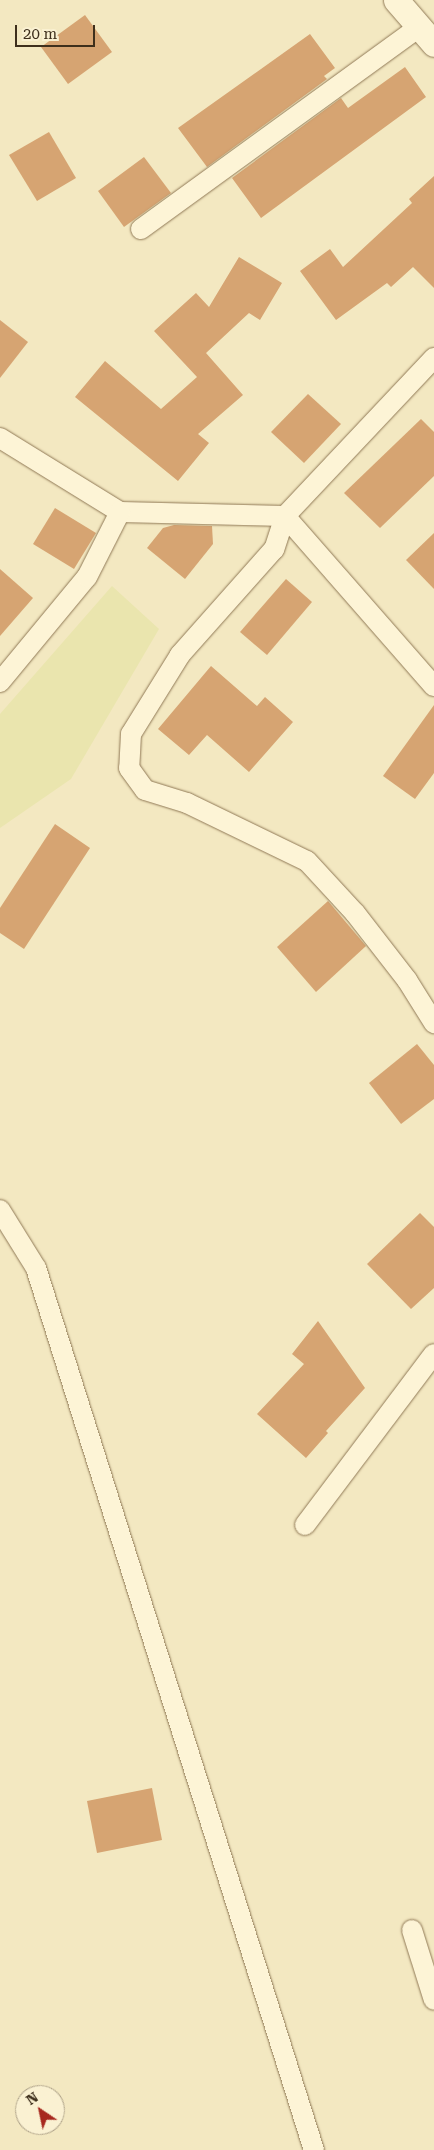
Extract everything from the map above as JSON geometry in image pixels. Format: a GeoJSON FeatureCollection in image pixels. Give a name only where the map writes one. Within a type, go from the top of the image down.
{"type":"FeatureCollection","features":[{"type":"Feature","properties":{"kind":"street"},"geometry":{"type":"LineString","coordinates":[[141,229],[426,35],[396,0]]}},
{"type":"Feature","properties":{"kind":"street"},"geometry":{"type":"LineString","coordinates":[[434,358],[285,516],[274,549],[180,655],[131,734],[129,768],[145,790],[187,803],[307,861],[355,913],[407,980],[434,1023]]}},
{"type":"Feature","properties":{"kind":"street"},"geometry":{"type":"LineString","coordinates":[[0,438],[120,512],[285,516],[434,686]]}},
{"type":"Feature","properties":{"kind":"street"},"geometry":{"type":"LineString","coordinates":[[0,682],[87,577],[120,512]]}},
{"type":"Feature","properties":{"kind":"street"},"geometry":{"type":"LineString","coordinates":[[0,1210],[36,1268],[314,2150]]}},
{"type":"Feature","properties":{"kind":"street"},"geometry":{"type":"LineString","coordinates":[[306,1525],[434,1354]]}},
{"type":"Feature","properties":{"kind":"street"},"geometry":{"type":"LineString","coordinates":[[412,1930],[434,2000]]}},
{"type":"Feature","properties":{"kind":"shaded area"},"geometry":{"type":"Polygon","coordinates":[[[112,586],[159,629],[71,779],[0,828],[0,714],[112,586]]]}},
{"type":"Feature","properties":{"kind":"building"},"geometry":{"type":"Polygon","coordinates":[[[85,15],[112,52],[68,84],[41,47],[85,15]]]}},
{"type":"Feature","properties":{"kind":"building"},"geometry":{"type":"Polygon","coordinates":[[[310,34],[335,68],[324,76],[327,79],[207,167],[178,128],[310,34]]]}},
{"type":"Feature","properties":{"kind":"building"},"geometry":{"type":"Polygon","coordinates":[[[405,67],[426,97],[261,218],[232,178],[341,98],[348,108],[405,67]]]}},
{"type":"Feature","properties":{"kind":"building"},"geometry":{"type":"Polygon","coordinates":[[[49,132],[76,178],[37,201],[9,155],[49,132]]]}},
{"type":"Feature","properties":{"kind":"building"},"geometry":{"type":"Polygon","coordinates":[[[144,157],[171,193],[124,227],[98,191],[144,157]]]}},
{"type":"Feature","properties":{"kind":"building"},"geometry":{"type":"Polygon","coordinates":[[[434,176],[434,288],[413,267],[391,287],[387,283],[336,320],[300,271],[330,249],[343,267],[412,203],[409,199],[434,176]]]}},
{"type":"Feature","properties":{"kind":"building"},"geometry":{"type":"Polygon","coordinates":[[[239,257],[282,283],[260,320],[249,313],[206,353],[243,395],[198,434],[209,443],[178,481],[75,397],[105,361],[161,409],[197,377],[154,331],[196,293],[209,307],[239,257]]]}},
{"type":"Feature","properties":{"kind":"building"},"geometry":{"type":"Polygon","coordinates":[[[0,320],[28,342],[0,378],[0,320]]]}},
{"type":"Feature","properties":{"kind":"building"},"geometry":{"type":"Polygon","coordinates":[[[308,394],[341,424],[304,463],[271,432],[308,394]]]}},
{"type":"Feature","properties":{"kind":"building"},"geometry":{"type":"Polygon","coordinates":[[[421,419],[434,432],[434,476],[380,528],[344,493],[421,419]]]}},
{"type":"Feature","properties":{"kind":"building"},"geometry":{"type":"Polygon","coordinates":[[[55,508],[96,533],[74,569],[33,544],[55,508]]]}},
{"type":"Feature","properties":{"kind":"building"},"geometry":{"type":"Polygon","coordinates":[[[174,525],[212,526],[213,544],[185,579],[147,548],[163,528],[174,525]]]}},
{"type":"Feature","properties":{"kind":"building"},"geometry":{"type":"Polygon","coordinates":[[[434,533],[434,589],[406,560],[434,533]]]}},
{"type":"Feature","properties":{"kind":"building"},"geometry":{"type":"Polygon","coordinates":[[[0,569],[33,598],[0,636],[0,569]]]}},
{"type":"Feature","properties":{"kind":"building"},"geometry":{"type":"Polygon","coordinates":[[[286,579],[312,602],[267,655],[240,632],[286,579]]]}},
{"type":"Feature","properties":{"kind":"building"},"geometry":{"type":"Polygon","coordinates":[[[211,666],[257,706],[265,697],[293,722],[249,772],[207,735],[189,755],[158,729],[211,666]]]}},
{"type":"Feature","properties":{"kind":"building"},"geometry":{"type":"Polygon","coordinates":[[[434,705],[434,773],[415,799],[383,776],[434,705]]]}},
{"type":"Feature","properties":{"kind":"building"},"geometry":{"type":"Polygon","coordinates":[[[55,824],[90,848],[24,949],[0,933],[0,908],[55,824]]]}},
{"type":"Feature","properties":{"kind":"building"},"geometry":{"type":"Polygon","coordinates":[[[328,901],[366,946],[316,992],[277,947],[328,901]]]}},
{"type":"Feature","properties":{"kind":"building"},"geometry":{"type":"Polygon","coordinates":[[[417,1044],[434,1065],[434,1099],[401,1124],[369,1083],[417,1044]]]}},
{"type":"Feature","properties":{"kind":"building"},"geometry":{"type":"Polygon","coordinates":[[[420,1213],[434,1227],[434,1288],[411,1309],[367,1264],[420,1213]]]}},
{"type":"Feature","properties":{"kind":"building"},"geometry":{"type":"Polygon","coordinates":[[[318,1321],[365,1388],[326,1431],[328,1433],[306,1458],[257,1414],[304,1364],[292,1354],[318,1321]]]}},
{"type":"Feature","properties":{"kind":"building"},"geometry":{"type":"Polygon","coordinates":[[[152,1788],[162,1840],[97,1853],[87,1801],[152,1788]]]}}]}
